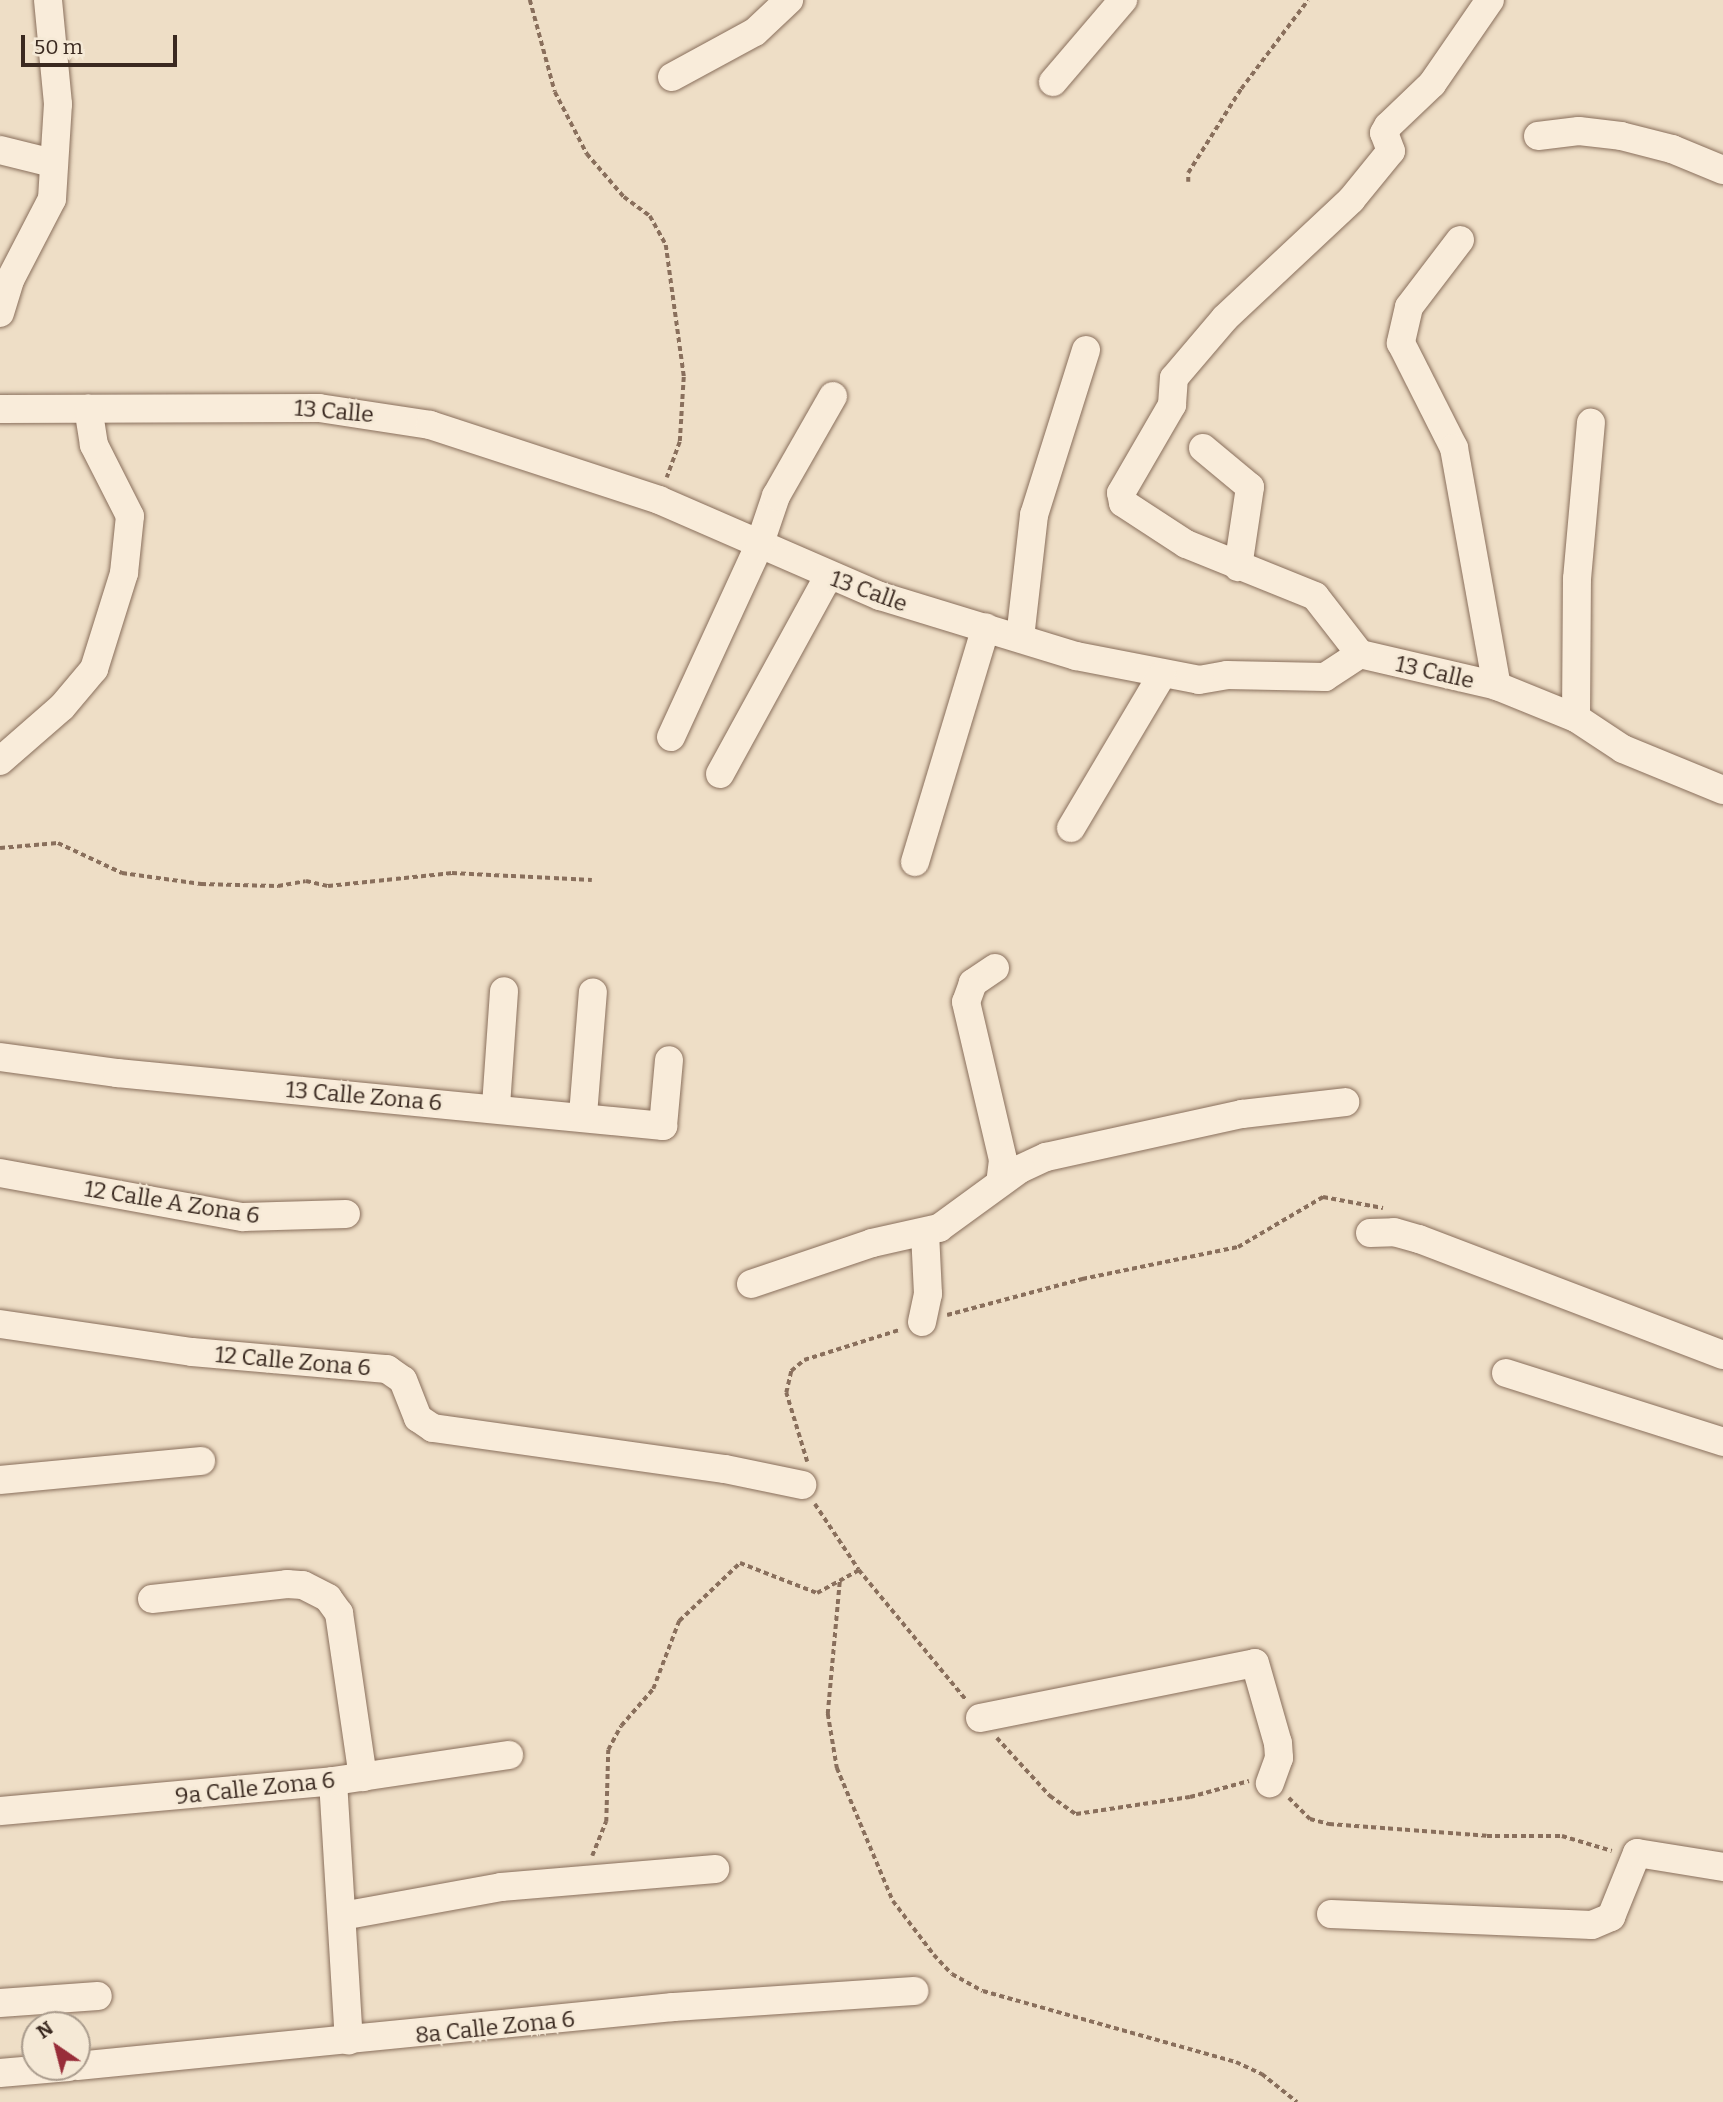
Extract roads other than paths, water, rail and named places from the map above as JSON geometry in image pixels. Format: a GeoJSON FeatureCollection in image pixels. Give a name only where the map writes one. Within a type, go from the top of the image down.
{"type":"FeatureCollection","features":[{"type":"Feature","properties":{"kind":"street"},"geometry":{"type":"LineString","coordinates":[[0,313],[10,280],[52,200],[52,163],[58,104],[48,0]]}},
{"type":"Feature","properties":{"kind":"street"},"geometry":{"type":"LineString","coordinates":[[672,77],[755,32],[789,0]]}},
{"type":"Feature","properties":{"kind":"street"},"geometry":{"type":"LineString","coordinates":[[1053,82],[1123,0]]}},
{"type":"Feature","properties":{"kind":"street"},"geometry":{"type":"LineString","coordinates":[[1360,654],[1315,596],[1238,567],[1150,522],[1123,503],[1121,493],[1172,405],[1174,378],[1225,318],[1352,200],[1391,151],[1384,133],[1388,126],[1432,84],[1490,0]]}},
{"type":"Feature","properties":{"kind":"street"},"geometry":{"type":"LineString","coordinates":[[1538,136],[1579,131],[1622,136],[1672,149],[1723,170]]}},
{"type":"Feature","properties":{"kind":"street"},"geometry":{"type":"LineString","coordinates":[[0,150],[52,163]]}},
{"type":"Feature","properties":{"kind":"street"},"geometry":{"type":"LineString","coordinates":[[1460,240],[1409,307],[1401,343],[1454,448],[1497,687]]}},
{"type":"Feature","properties":{"kind":"street"},"geometry":{"type":"LineString","coordinates":[[1020,638],[1034,514],[1086,350]]}},
{"type":"Feature","properties":{"kind":"street"},"geometry":{"type":"LineString","coordinates":[[671,737],[760,546],[776,496],[833,396]]}},
{"type":"Feature","properties":{"kind":"street","name":"13 Calle"},"geometry":{"type":"LineString","coordinates":[[0,410],[274,406],[382,414],[497,443],[659,500],[828,577],[1020,638],[1162,675],[1199,680],[1227,675],[1325,677],[1360,654],[1497,687],[1576,718],[1622,749],[1723,790]]}},
{"type":"Feature","properties":{"kind":"street"},"geometry":{"type":"LineString","coordinates":[[0,761],[62,707],[94,669],[124,573],[130,516],[94,445],[88,408]]}},
{"type":"Feature","properties":{"kind":"street"},"geometry":{"type":"LineString","coordinates":[[1576,718],[1577,579],[1591,423]]}},
{"type":"Feature","properties":{"kind":"street"},"geometry":{"type":"LineString","coordinates":[[1203,448],[1250,487],[1238,567]]}},
{"type":"Feature","properties":{"kind":"street"},"geometry":{"type":"LineString","coordinates":[[720,774],[828,577]]}},
{"type":"Feature","properties":{"kind":"street"},"geometry":{"type":"LineString","coordinates":[[915,862],[986,627]]}},
{"type":"Feature","properties":{"kind":"street"},"geometry":{"type":"LineString","coordinates":[[1071,828],[1162,675]]}},
{"type":"Feature","properties":{"kind":"street"},"geometry":{"type":"LineString","coordinates":[[995,968],[973,983],[965,1002],[1003,1160],[1000,1183]]}},
{"type":"Feature","properties":{"kind":"street"},"geometry":{"type":"LineString","coordinates":[[496,1106],[504,990]]}},
{"type":"Feature","properties":{"kind":"street"},"geometry":{"type":"LineString","coordinates":[[583,1115],[593,992]]}},
{"type":"Feature","properties":{"kind":"street","name":"13 Calle Zona 6"},"geometry":{"type":"LineString","coordinates":[[0,1057],[131,1075],[496,1106],[663,1126],[669,1060]]}},
{"type":"Feature","properties":{"kind":"street"},"geometry":{"type":"LineString","coordinates":[[751,1284],[872,1243],[939,1228],[1000,1183],[1046,1157],[1242,1114],[1345,1102]]}},
{"type":"Feature","properties":{"kind":"street","name":"12 Calle A Zona 6"},"geometry":{"type":"LineString","coordinates":[[0,1173],[243,1217],[346,1214]]}},
{"type":"Feature","properties":{"kind":"street"},"geometry":{"type":"LineString","coordinates":[[922,1322],[928,1294],[925,1232]]}},
{"type":"Feature","properties":{"kind":"street"},"geometry":{"type":"LineString","coordinates":[[1370,1233],[1394,1232],[1419,1239],[1723,1355]]}},
{"type":"Feature","properties":{"kind":"street","name":"12 Calle Zona 6"},"geometry":{"type":"LineString","coordinates":[[0,1324],[181,1350],[380,1368],[403,1380],[418,1418],[433,1429],[713,1467],[802,1485]]}},
{"type":"Feature","properties":{"kind":"street"},"geometry":{"type":"LineString","coordinates":[[1506,1373],[1723,1442]]}},
{"type":"Feature","properties":{"kind":"street"},"geometry":{"type":"LineString","coordinates":[[0,1480],[201,1461]]}},
{"type":"Feature","properties":{"kind":"street"},"geometry":{"type":"LineString","coordinates":[[152,1599],[287,1584],[317,1590],[328,1598],[339,1613],[363,1777]]}},
{"type":"Feature","properties":{"kind":"street"},"geometry":{"type":"LineString","coordinates":[[980,1718],[1255,1663],[1278,1743],[1279,1758],[1270,1783]]}},
{"type":"Feature","properties":{"kind":"street","name":"9a Calle Zona 6"},"geometry":{"type":"LineString","coordinates":[[0,1811],[333,1781],[509,1755]]}},
{"type":"Feature","properties":{"kind":"street"},"geometry":{"type":"LineString","coordinates":[[333,1781],[349,2041]]}},
{"type":"Feature","properties":{"kind":"street"},"geometry":{"type":"LineString","coordinates":[[1331,1914],[1600,1924],[1611,1917],[1637,1853],[1723,1867]]}},
{"type":"Feature","properties":{"kind":"street"},"geometry":{"type":"LineString","coordinates":[[342,1916],[501,1887],[715,1869]]}},
{"type":"Feature","properties":{"kind":"street","name":"8a Calle Zona 6"},"geometry":{"type":"LineString","coordinates":[[91,2065],[673,2007],[914,1991]]}},
{"type":"Feature","properties":{"kind":"street"},"geometry":{"type":"LineString","coordinates":[[0,2003],[98,1996]]}},
{"type":"Feature","properties":{"kind":"street"},"geometry":{"type":"LineString","coordinates":[[0,2073],[21,2071]]}}]}
